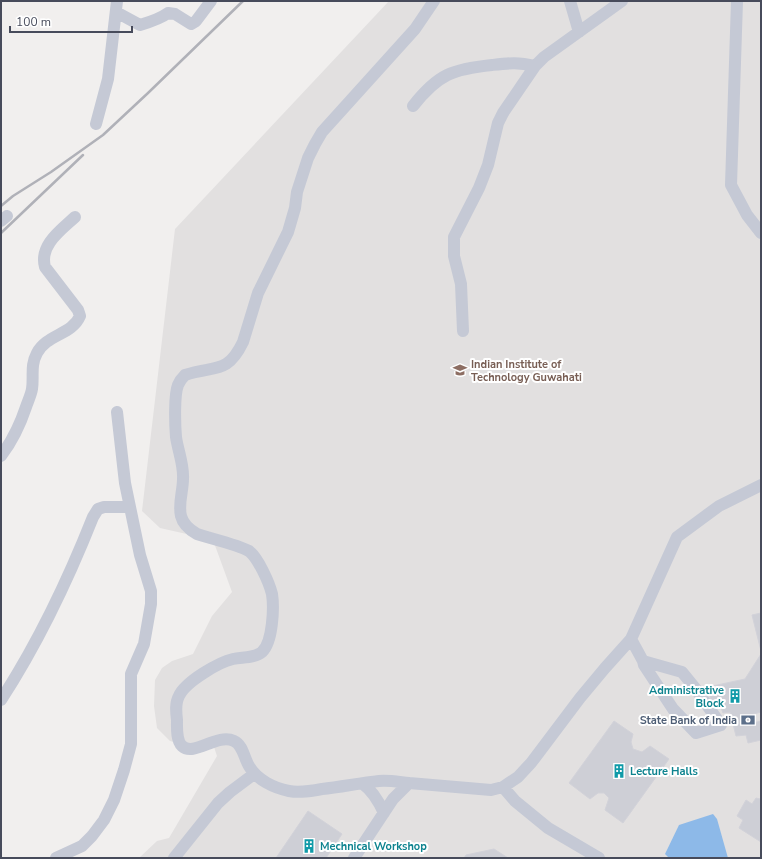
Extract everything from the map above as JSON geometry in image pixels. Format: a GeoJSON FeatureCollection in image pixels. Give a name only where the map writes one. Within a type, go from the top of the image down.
{"type":"FeatureCollection","features":[{"type":"Feature","properties":{"kind":"street"},"geometry":{"type":"LineString","coordinates":[[117,7],[140,25],[161,18],[168,13],[175,14],[191,24],[196,21],[211,1]]}},
{"type":"Feature","properties":{"kind":"street"},"geometry":{"type":"LineString","coordinates":[[434,1],[415,29],[322,132],[315,144],[301,178],[294,213],[288,232],[258,293],[243,342],[233,360],[220,367],[185,375],[181,379],[177,388],[175,428],[183,466],[182,520],[190,530],[197,534],[243,548],[252,555],[262,571],[272,593],[273,607],[269,642],[262,652],[225,662],[202,675],[183,689],[179,695],[176,709],[178,736],[182,746],[195,749],[226,738],[235,741],[240,746],[254,774],[279,789],[296,792],[380,781],[491,790],[503,787],[518,777],[531,763],[580,698],[631,639],[677,537],[720,506],[761,484]]}},
{"type":"Feature","properties":{"kind":"street"},"geometry":{"type":"LineString","coordinates":[[570,1],[579,32]]}},
{"type":"Feature","properties":{"kind":"street"},"geometry":{"type":"LineString","coordinates":[[462,331],[461,284],[454,256],[454,237],[479,188],[488,165],[498,123],[503,113],[535,66],[544,57],[622,1]]}},
{"type":"Feature","properties":{"kind":"street"},"geometry":{"type":"LineString","coordinates":[[737,1],[732,185],[747,215],[761,233]]}},
{"type":"Feature","properties":{"kind":"street"},"geometry":{"type":"LineString","coordinates":[[96,124],[108,79],[117,7]]}},
{"type":"Feature","properties":{"kind":"street"},"geometry":{"type":"LineString","coordinates":[[413,106],[424,92],[451,72],[468,67],[519,63],[535,66]]}},
{"type":"Feature","properties":{"kind":"street"},"geometry":{"type":"LineString","coordinates":[[1,456],[11,443],[32,390],[32,370],[38,352],[50,338],[72,328],[80,316],[78,310],[45,267],[43,260],[44,254],[52,237],[75,217]]}},
{"type":"Feature","properties":{"kind":"street"},"geometry":{"type":"LineString","coordinates":[[56,858],[82,846],[92,836],[104,820],[114,800],[131,744],[131,674],[144,644],[151,604],[151,592],[140,555],[130,507],[123,468],[116,412]]}},
{"type":"Feature","properties":{"kind":"street"},"geometry":{"type":"LineString","coordinates":[[1,700],[22,668],[98,510],[104,507],[130,507]]}},
{"type":"Feature","properties":{"kind":"street"},"geometry":{"type":"LineString","coordinates":[[631,639],[643,660],[644,665],[673,709],[696,734],[721,725],[682,672],[643,660]]}},
{"type":"Feature","properties":{"kind":"street"},"geometry":{"type":"LineString","coordinates":[[655,682],[658,674],[665,667]]}},
{"type":"Feature","properties":{"kind":"street"},"geometry":{"type":"LineString","coordinates":[[174,858],[218,803],[254,774]]}},
{"type":"Feature","properties":{"kind":"street"},"geometry":{"type":"LineString","coordinates":[[354,858],[393,799],[409,783]]}},
{"type":"Feature","properties":{"kind":"street"},"geometry":{"type":"LineString","coordinates":[[363,784],[372,793],[381,806],[384,814]]}},
{"type":"Feature","properties":{"kind":"street"},"geometry":{"type":"LineString","coordinates":[[503,787],[515,801],[548,828],[599,858]]}},
{"type":"Feature","properties":{"kind":"shaded area","name":"Indian Institute of Technology Guwahati"},"geometry":{"type":"Polygon","coordinates":[[[389,1],[761,1],[761,858],[139,858],[157,841],[169,838],[217,756],[214,747],[185,745],[170,741],[157,728],[154,706],[155,680],[162,668],[172,661],[193,654],[212,616],[232,592],[213,540],[160,528],[142,511],[175,229],[389,1]]]}},
{"type":"Feature","properties":{"kind":"water"},"geometry":{"type":"Polygon","coordinates":[[[713,814],[717,819],[728,858],[669,858],[665,854],[679,825],[713,814]]]}},
{"type":"Feature","properties":{"kind":"building"},"geometry":{"type":"Polygon","coordinates":[[[761,613],[761,651],[752,615],[761,613]]]}},
{"type":"Feature","properties":{"kind":"building","name":"Administrative Block"},"geometry":{"type":"Polygon","coordinates":[[[761,654],[761,712],[750,715],[753,723],[761,721],[761,740],[748,743],[746,735],[736,736],[730,712],[723,713],[720,705],[712,706],[708,687],[745,679],[761,654]]]}},
{"type":"Feature","properties":{"kind":"building","name":"Lecture Halls"},"geometry":{"type":"Polygon","coordinates":[[[614,721],[633,734],[631,742],[633,749],[642,752],[650,746],[669,759],[623,823],[605,810],[609,798],[604,793],[598,793],[590,799],[569,783],[614,721]]]}},
{"type":"Feature","properties":{"kind":"building"},"geometry":{"type":"Polygon","coordinates":[[[761,797],[761,842],[739,828],[743,820],[737,816],[746,800],[752,804],[756,798],[760,799],[761,797]]]}},
{"type":"Feature","properties":{"kind":"building","name":"Mechnical Workshop"},"geometry":{"type":"Polygon","coordinates":[[[308,811],[342,834],[326,858],[276,858],[308,811]]]}},
{"type":"Feature","properties":{"kind":"building"},"geometry":{"type":"Polygon","coordinates":[[[494,849],[508,858],[464,858],[466,855],[494,849]]]}},
{"type":"Feature","properties":{"kind":"railway"},"geometry":{"type":"LineString","coordinates":[[1,206],[13,196],[51,172],[103,135],[243,1]]}},
{"type":"Feature","properties":{"kind":"railway"},"geometry":{"type":"LineString","coordinates":[[1,233],[83,155]]}},
{"type":"Feature","properties":{"kind":"place","name":"Indian Institute of Technology Guwahati"},"geometry":{"type":"Point","coordinates":[460,370]}},
{"type":"Feature","properties":{"kind":"place","name":"Administrative Block"},"geometry":{"type":"Point","coordinates":[735,696]}},
{"type":"Feature","properties":{"kind":"place","name":"State Bank of India"},"geometry":{"type":"Point","coordinates":[748,720]}},
{"type":"Feature","properties":{"kind":"place","name":"Lecture Halls"},"geometry":{"type":"Point","coordinates":[619,771]}},
{"type":"Feature","properties":{"kind":"place","name":"Mechnical Workshop"},"geometry":{"type":"Point","coordinates":[309,846]}}]}
